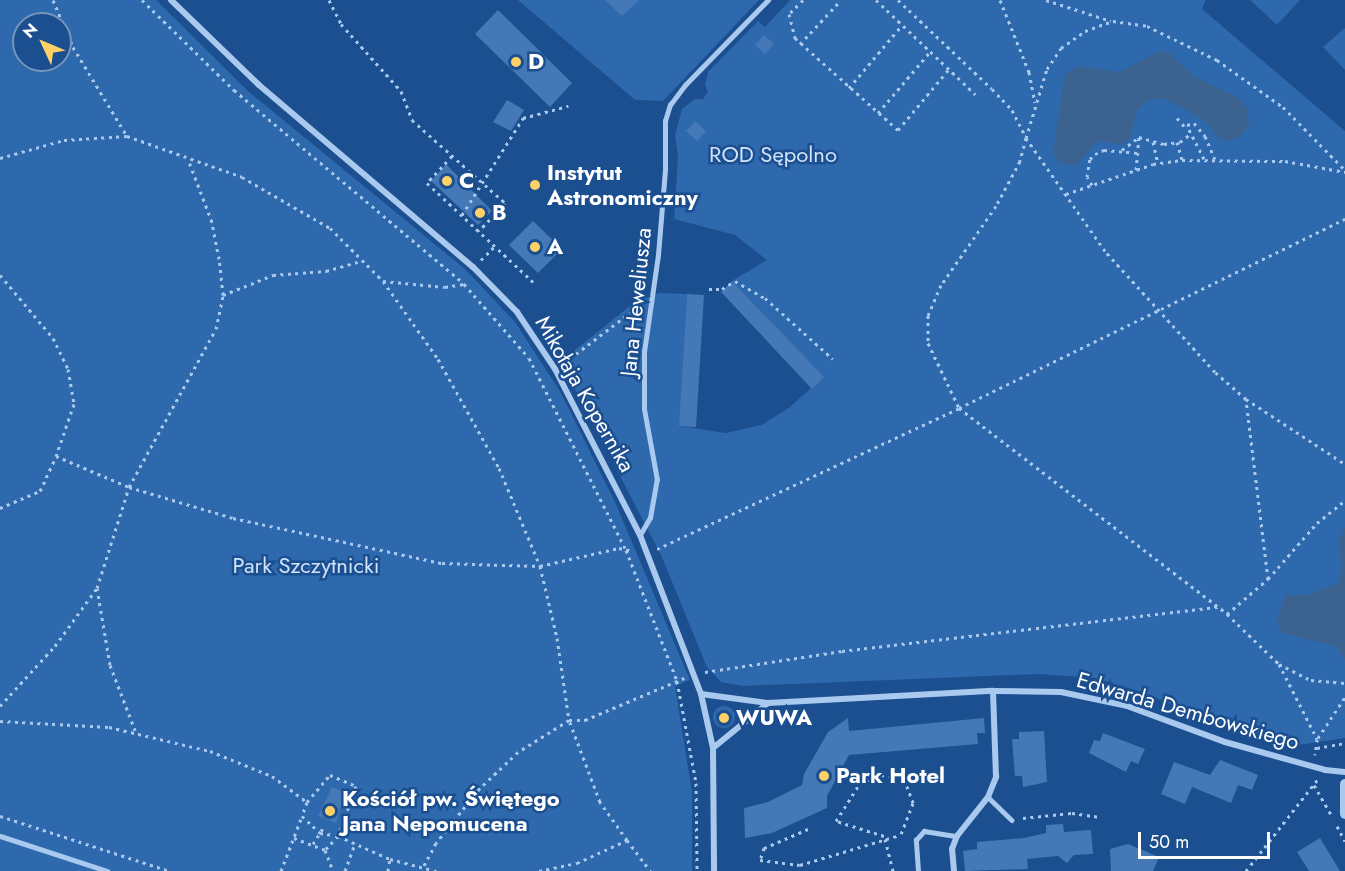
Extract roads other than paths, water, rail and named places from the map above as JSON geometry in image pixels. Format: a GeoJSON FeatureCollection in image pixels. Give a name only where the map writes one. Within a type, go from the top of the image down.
{"type":"FeatureCollection","features":[{"type":"Feature","properties":{"kind":"street","name":"Mikołaja Kopernika"},"geometry":{"type":"LineString","coordinates":[[171,0],[259,85],[473,267],[517,312],[555,369],[640,535],[702,694],[713,748],[714,871]]}},
{"type":"Feature","properties":{"kind":"street","name":"Edwarda Dembowskiego"},"geometry":{"type":"LineString","coordinates":[[702,694],[768,703],[993,691],[1045,691],[1104,700],[1325,770],[1345,772]]}},
{"type":"Feature","properties":{"kind":"street"},"geometry":{"type":"LineString","coordinates":[[954,871],[952,849],[957,836],[988,797],[996,773],[993,691]]}},
{"type":"Feature","properties":{"kind":"street"},"geometry":{"type":"LineString","coordinates":[[713,748],[768,703]]}},
{"type":"Feature","properties":{"kind":"street"},"geometry":{"type":"LineString","coordinates":[[1345,784],[1345,814]]}},
{"type":"Feature","properties":{"kind":"street"},"geometry":{"type":"LineString","coordinates":[[0,836],[107,871]]}},
{"type":"Feature","properties":{"kind":"lane","name":"Jana Heweliusza"},"geometry":{"type":"LineString","coordinates":[[640,535],[650,518],[657,480],[644,409],[644,352],[653,298],[665,169],[665,121],[670,105],[768,0]]}},
{"type":"Feature","properties":{"kind":"lane"},"geometry":{"type":"LineString","coordinates":[[988,797],[1012,820]]}},
{"type":"Feature","properties":{"kind":"lane"},"geometry":{"type":"LineString","coordinates":[[918,871],[916,840],[924,831],[957,836]]}},
{"type":"Feature","properties":{"kind":"place","name":"D"},"geometry":{"type":"Point","coordinates":[516,62]}},
{"type":"Feature","properties":{"kind":"place","name":"C"},"geometry":{"type":"Point","coordinates":[447,181]}},
{"type":"Feature","properties":{"kind":"place","name":"Instytut Astronomiczny"},"geometry":{"type":"Point","coordinates":[535,185]}},
{"type":"Feature","properties":{"kind":"place","name":"B"},"geometry":{"type":"Point","coordinates":[480,213]}},
{"type":"Feature","properties":{"kind":"place","name":"A"},"geometry":{"type":"Point","coordinates":[535,247]}},
{"type":"Feature","properties":{"kind":"place","name":"WUWA"},"geometry":{"type":"Point","coordinates":[724,718]}},
{"type":"Feature","properties":{"kind":"place","name":"Park Hotel"},"geometry":{"type":"Point","coordinates":[824,776]}},
{"type":"Feature","properties":{"kind":"place","name":"Kościół pw. Świętego Jana Nepomucena"},"geometry":{"type":"Point","coordinates":[330,811]}},
{"type":"Feature","properties":{"kind":"park label","name":"ROD Sępolno"},"geometry":{"type":"Point","coordinates":[773,155]}},
{"type":"Feature","properties":{"kind":"park label","name":"Park Szczytnicki"},"geometry":{"type":"Point","coordinates":[306,566]}}]}
